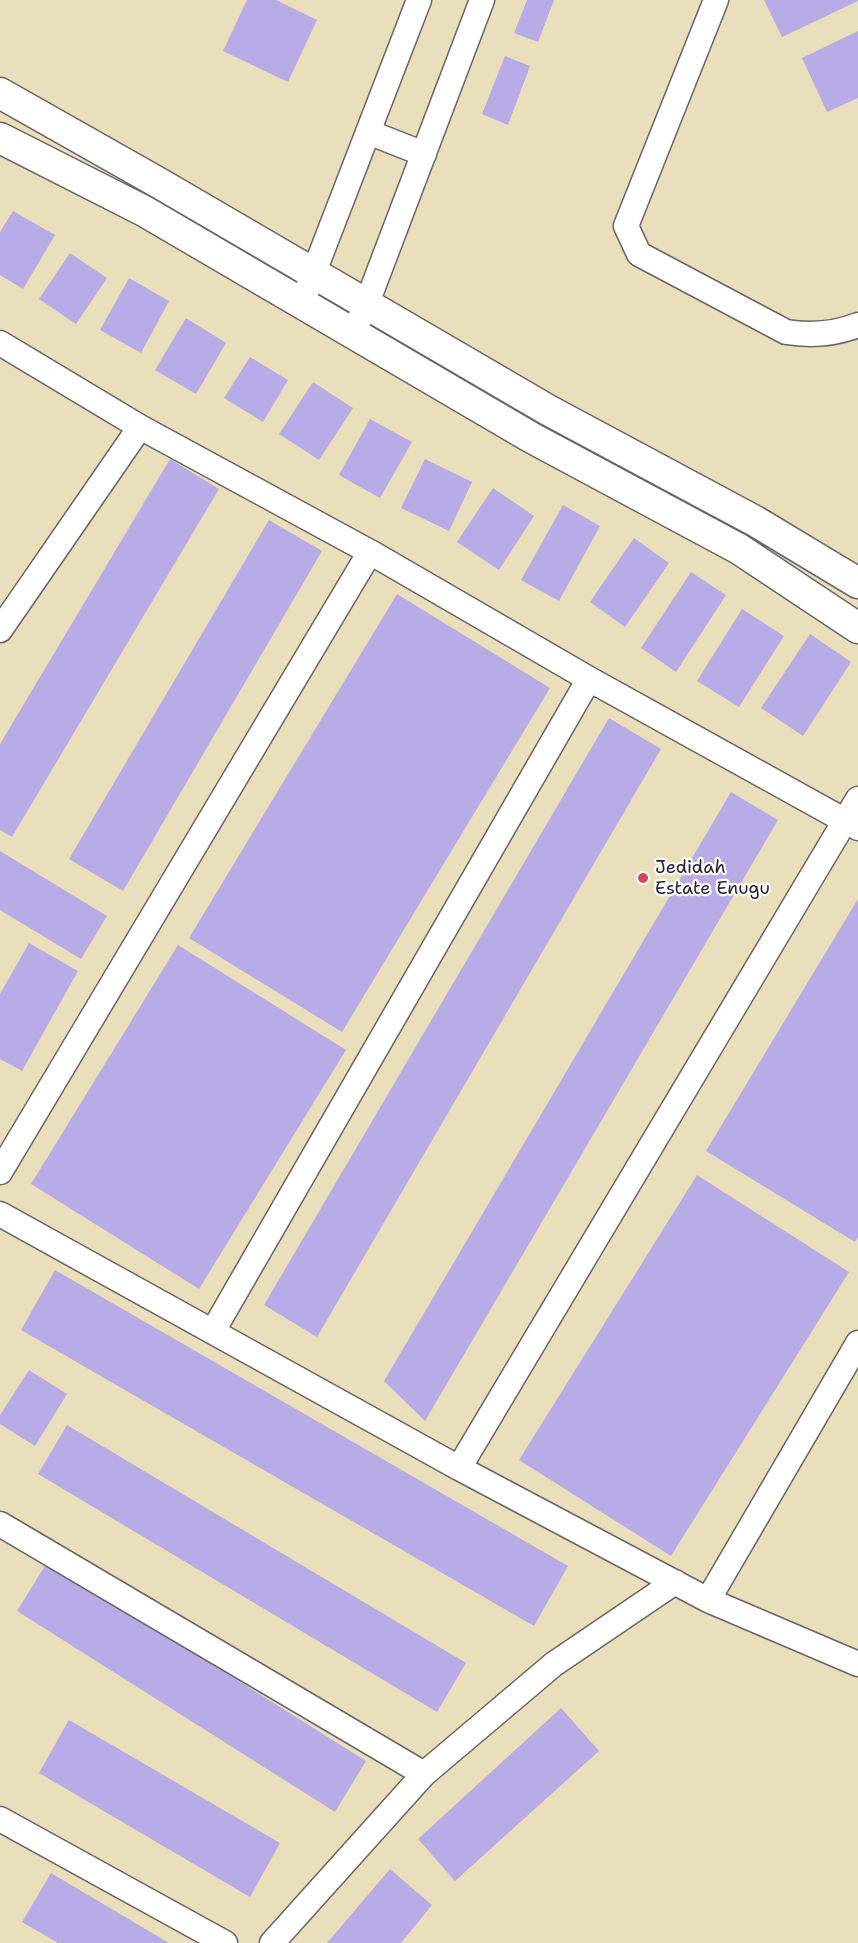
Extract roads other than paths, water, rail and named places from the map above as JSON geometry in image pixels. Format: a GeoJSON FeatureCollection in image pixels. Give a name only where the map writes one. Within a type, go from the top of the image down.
{"type":"FeatureCollection","features":[{"type":"Feature","properties":{"kind":"street"},"geometry":{"type":"LineString","coordinates":[[301,303],[419,0]]}},
{"type":"Feature","properties":{"kind":"street"},"geometry":{"type":"LineString","coordinates":[[353,333],[367,303],[482,0]]}},
{"type":"Feature","properties":{"kind":"street"},"geometry":{"type":"LineString","coordinates":[[716,0],[626,226],[639,254],[786,332],[809,335],[848,329],[858,325]]}},
{"type":"Feature","properties":{"kind":"street"},"geometry":{"type":"LineString","coordinates":[[0,93],[367,303],[548,410],[755,521],[858,583]]}},
{"type":"Feature","properties":{"kind":"street"},"geometry":{"type":"LineString","coordinates":[[368,132],[424,154]]}},
{"type":"Feature","properties":{"kind":"street"},"geometry":{"type":"LineString","coordinates":[[0,138],[144,211],[532,438],[739,549],[858,628]]}},
{"type":"Feature","properties":{"kind":"street"},"geometry":{"type":"LineString","coordinates":[[0,343],[140,427],[370,552],[589,679],[852,824]]}},
{"type":"Feature","properties":{"kind":"street"},"geometry":{"type":"LineString","coordinates":[[0,630],[140,427]]}},
{"type":"Feature","properties":{"kind":"street"},"geometry":{"type":"LineString","coordinates":[[0,1172],[370,552]]}},
{"type":"Feature","properties":{"kind":"street"},"geometry":{"type":"LineString","coordinates":[[213,1331],[589,679]]}},
{"type":"Feature","properties":{"kind":"street"},"geometry":{"type":"LineString","coordinates":[[459,1468],[852,824],[858,799]]}},
{"type":"Feature","properties":{"kind":"street"},"geometry":{"type":"LineString","coordinates":[[0,1214],[459,1468],[708,1600],[858,1664]]}},
{"type":"Feature","properties":{"kind":"street"},"geometry":{"type":"LineString","coordinates":[[708,1600],[858,1343]]}},
{"type":"Feature","properties":{"kind":"street"},"geometry":{"type":"LineString","coordinates":[[0,1524],[424,1774]]}},
{"type":"Feature","properties":{"kind":"street"},"geometry":{"type":"LineString","coordinates":[[272,1943],[424,1774],[554,1664],[675,1582]]}},
{"type":"Feature","properties":{"kind":"street"},"geometry":{"type":"LineString","coordinates":[[0,1819],[225,1943]]}},
{"type":"Feature","properties":{"kind":"place","name":"Jedidah Estate Enugu"},"geometry":{"type":"Point","coordinates":[643,878]}}]}
